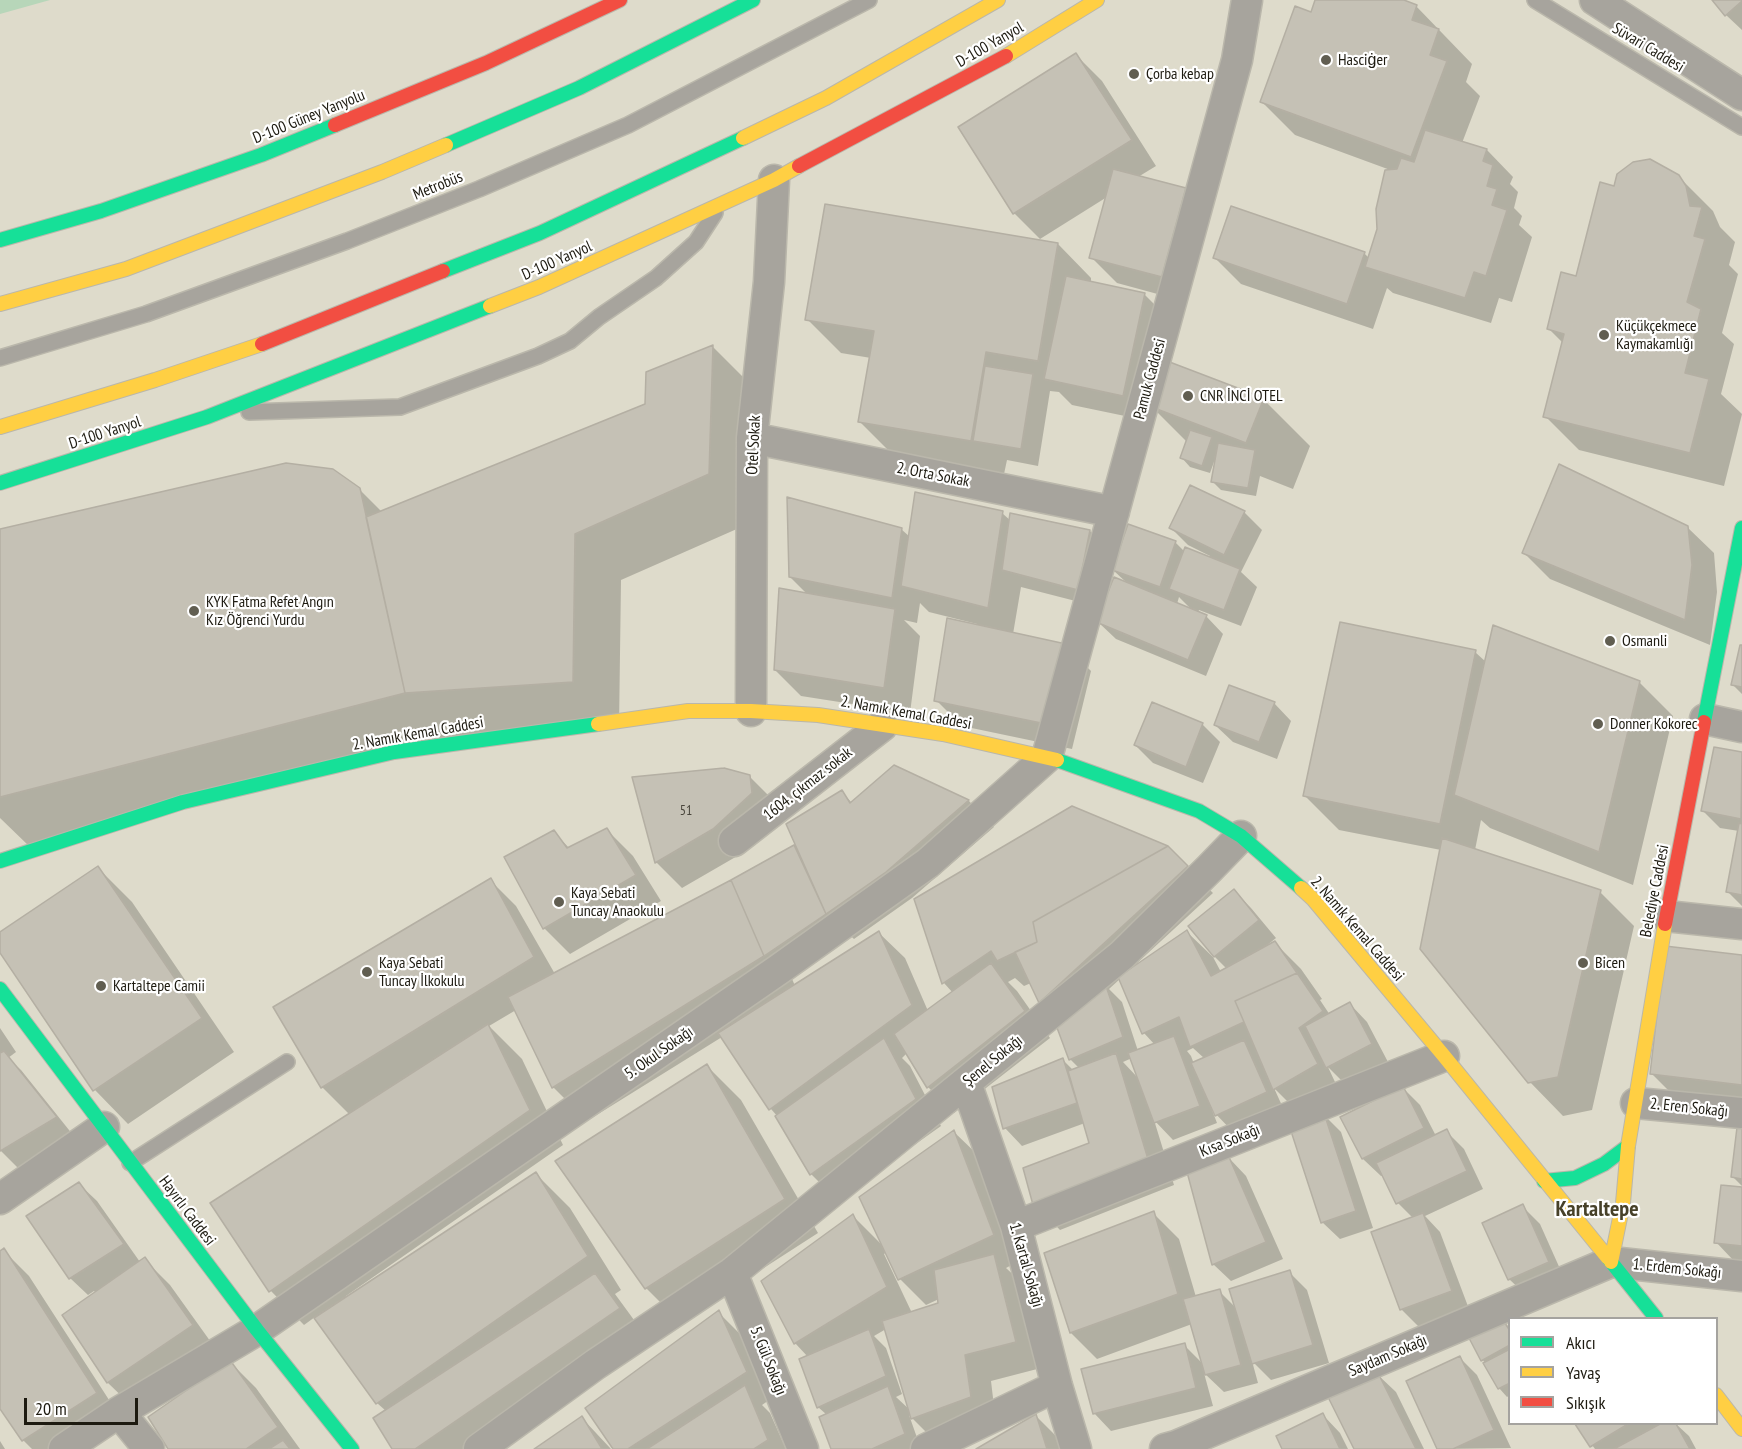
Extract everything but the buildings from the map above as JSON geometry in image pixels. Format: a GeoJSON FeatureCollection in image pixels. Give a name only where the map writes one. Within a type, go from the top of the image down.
{"type":"FeatureCollection","features":[{"type":"Feature","properties":{"kind":"main road","name":"D-100 Güney Yanyolu"},"geometry":{"type":"LineString","coordinates":[[0,240],[101,212],[261,155],[486,63],[620,0]]}},
{"type":"Feature","properties":{"kind":"main road"},"geometry":{"type":"LineString","coordinates":[[0,304],[126,268],[382,172],[579,88],[753,0]]}},
{"type":"Feature","properties":{"kind":"main road"},"geometry":{"type":"LineString","coordinates":[[0,427],[259,345],[540,233],[826,98],[998,0]]}},
{"type":"Feature","properties":{"kind":"main road","name":"D-100 Yanyol"},"geometry":{"type":"LineString","coordinates":[[0,483],[207,417],[539,288],[774,180],[996,62],[1097,0]]}},
{"type":"Feature","properties":{"kind":"main road","name":"Belediye Caddesi"},"geometry":{"type":"LineString","coordinates":[[1611,1262],[1623,1203],[1628,1146],[1666,916],[1738,568],[1742,528]]}},
{"type":"Feature","properties":{"kind":"main road","name":"2. Namık Kemal Caddesi"},"geometry":{"type":"LineString","coordinates":[[0,861],[183,802],[394,752],[688,711],[751,711],[818,715],[943,734],[1047,757],[1199,811],[1241,836],[1313,899],[1444,1056],[1655,1317]]}},
{"type":"Feature","properties":{"kind":"main road","name":"Hayırlı Caddesi"},"geometry":{"type":"LineString","coordinates":[[0,989],[257,1330],[352,1449]]}},
{"type":"Feature","properties":{"kind":"main road"},"geometry":{"type":"LineString","coordinates":[[1544,1181],[1575,1179],[1604,1164],[1628,1146]]}},
{"type":"Feature","properties":{"kind":"main road"},"geometry":{"type":"LineString","coordinates":[[1727,1401],[1742,1429]]}},
{"type":"Feature","properties":{"kind":"street","name":"Pamuk Caddesi"},"geometry":{"type":"LineString","coordinates":[[1047,757],[1237,60],[1247,0]]}},
{"type":"Feature","properties":{"kind":"street"},"geometry":{"type":"LineString","coordinates":[[1595,0],[1742,95]]}},
{"type":"Feature","properties":{"kind":"street","name":"Otel Sokak"},"geometry":{"type":"LineString","coordinates":[[751,711],[752,438],[769,282],[774,180]]}},
{"type":"Feature","properties":{"kind":"street","name":"2. Orta Sokak"},"geometry":{"type":"LineString","coordinates":[[752,438],[1114,512]]}},
{"type":"Feature","properties":{"kind":"street"},"geometry":{"type":"LineString","coordinates":[[1705,719],[1742,727]]}},
{"type":"Feature","properties":{"kind":"street","name":"1604. çıkmaz sokak"},"geometry":{"type":"LineString","coordinates":[[734,841],[882,726]]}},
{"type":"Feature","properties":{"kind":"street","name":"5. Okul Sokağı"},"geometry":{"type":"LineString","coordinates":[[64,1449],[119,1412],[257,1330],[778,970],[928,863],[1047,757]]}},
{"type":"Feature","properties":{"kind":"street","name":"Şenel Sokağı"},"geometry":{"type":"LineString","coordinates":[[479,1449],[596,1364],[732,1274],[1122,955],[1241,836]]}},
{"type":"Feature","properties":{"kind":"street"},"geometry":{"type":"LineString","coordinates":[[1666,916],[1742,924]]}},
{"type":"Feature","properties":{"kind":"street","name":"Kısa Sokağı"},"geometry":{"type":"LineString","coordinates":[[1016,1226],[1444,1056]]}},
{"type":"Feature","properties":{"kind":"street","name":"1. Kartal Sokağı"},"geometry":{"type":"LineString","coordinates":[[966,1083],[1016,1226],[1057,1386],[1076,1449]]}},
{"type":"Feature","properties":{"kind":"street","name":"2. Eren Sokağı"},"geometry":{"type":"LineString","coordinates":[[1636,1103],[1742,1113]]}},
{"type":"Feature","properties":{"kind":"street"},"geometry":{"type":"LineString","coordinates":[[0,1198],[104,1127]]}},
{"type":"Feature","properties":{"kind":"street","name":"1. Erdem Sokağı"},"geometry":{"type":"LineString","coordinates":[[1611,1262],[1742,1276]]}},
{"type":"Feature","properties":{"kind":"street","name":"Saydam Sokağı"},"geometry":{"type":"LineString","coordinates":[[1165,1449],[1611,1262]]}},
{"type":"Feature","properties":{"kind":"street","name":"5. Gül Sokağı"},"geometry":{"type":"LineString","coordinates":[[732,1274],[799,1447]]}},
{"type":"Feature","properties":{"kind":"street"},"geometry":{"type":"LineString","coordinates":[[926,1449],[1057,1386]]}},
{"type":"Feature","properties":{"kind":"street"},"geometry":{"type":"LineString","coordinates":[[119,1412],[149,1449]]}},
{"type":"Feature","properties":{"kind":"lane","name":"Metrobüs"},"geometry":{"type":"LineString","coordinates":[[0,358],[146,314],[347,241],[480,189],[628,125],[870,0]]}},
{"type":"Feature","properties":{"kind":"lane","name":"Süvari Caddesi"},"geometry":{"type":"LineString","coordinates":[[1535,0],[1742,127]]}},
{"type":"Feature","properties":{"kind":"lane"},"geometry":{"type":"LineString","coordinates":[[207,417],[263,411],[400,407],[538,356],[570,341],[599,317],[656,278],[696,242],[719,207]]}},
{"type":"Feature","properties":{"kind":"lane"},"geometry":{"type":"LineString","coordinates":[[130,1163],[287,1062]]}},
{"type":"Feature","properties":{"kind":"green space"},"geometry":{"type":"Polygon","coordinates":[[[0,0],[50,0],[0,14],[0,0]]]}},
{"type":"Feature","properties":{"kind":"traffic: fast"},"geometry":{"type":"LineString","coordinates":[[446,145],[579,88],[753,0]]}},
{"type":"Feature","properties":{"kind":"traffic: fast"},"geometry":{"type":"LineString","coordinates":[[0,240],[101,211],[261,155],[335,125]]}},
{"type":"Feature","properties":{"kind":"traffic: fast"},"geometry":{"type":"LineString","coordinates":[[443,271],[540,233],[743,138]]}},
{"type":"Feature","properties":{"kind":"traffic: fast"},"geometry":{"type":"LineString","coordinates":[[0,483],[207,417],[490,306]]}},
{"type":"Feature","properties":{"kind":"traffic: fast"},"geometry":{"type":"LineString","coordinates":[[1704,722],[1742,528]]}},
{"type":"Feature","properties":{"kind":"traffic: fast"},"geometry":{"type":"LineString","coordinates":[[0,861],[183,802],[394,752],[598,724]]}},
{"type":"Feature","properties":{"kind":"traffic: fast"},"geometry":{"type":"LineString","coordinates":[[1057,760],[1199,811],[1241,836],[1301,888]]}},
{"type":"Feature","properties":{"kind":"traffic: fast"},"geometry":{"type":"LineString","coordinates":[[0,989],[257,1330],[352,1449]]}},
{"type":"Feature","properties":{"kind":"traffic: fast"},"geometry":{"type":"LineString","coordinates":[[1544,1181],[1575,1178],[1604,1164],[1628,1146]]}},
{"type":"Feature","properties":{"kind":"traffic: fast"},"geometry":{"type":"LineString","coordinates":[[1608,1258],[1655,1317]]}},
{"type":"Feature","properties":{"kind":"traffic: slow"},"geometry":{"type":"LineString","coordinates":[[743,138],[826,98],[998,0]]}},
{"type":"Feature","properties":{"kind":"traffic: slow"},"geometry":{"type":"LineString","coordinates":[[1006,56],[1097,0]]}},
{"type":"Feature","properties":{"kind":"traffic: slow"},"geometry":{"type":"LineString","coordinates":[[0,304],[126,269],[382,172],[446,145]]}},
{"type":"Feature","properties":{"kind":"traffic: slow"},"geometry":{"type":"LineString","coordinates":[[490,306],[539,287],[774,180],[799,166]]}},
{"type":"Feature","properties":{"kind":"traffic: slow"},"geometry":{"type":"LineString","coordinates":[[0,427],[155,380],[262,344]]}},
{"type":"Feature","properties":{"kind":"traffic: slow"},"geometry":{"type":"LineString","coordinates":[[598,724],[688,711],[751,711],[818,715],[943,734],[1057,760]]}},
{"type":"Feature","properties":{"kind":"traffic: slow"},"geometry":{"type":"LineString","coordinates":[[1301,888],[1313,899],[1444,1056],[1608,1258]]}},
{"type":"Feature","properties":{"kind":"traffic: slow"},"geometry":{"type":"LineString","coordinates":[[1611,1262],[1623,1203],[1628,1146],[1665,924]]}},
{"type":"Feature","properties":{"kind":"traffic: slow"},"geometry":{"type":"LineString","coordinates":[[1718,1398],[1742,1429]]}},
{"type":"Feature","properties":{"kind":"traffic: jam"},"geometry":{"type":"LineString","coordinates":[[335,125],[486,63],[620,0]]}},
{"type":"Feature","properties":{"kind":"traffic: jam"},"geometry":{"type":"LineString","coordinates":[[799,166],[1006,56]]}},
{"type":"Feature","properties":{"kind":"traffic: jam"},"geometry":{"type":"LineString","coordinates":[[262,344],[443,271]]}},
{"type":"Feature","properties":{"kind":"traffic: jam"},"geometry":{"type":"LineString","coordinates":[[1665,924],[1704,722]]}},
{"type":"Feature","properties":{"kind":"place","name":"Hasciġer"},"geometry":{"type":"Point","coordinates":[1326,60]}},
{"type":"Feature","properties":{"kind":"place","name":"Çorba kebap"},"geometry":{"type":"Point","coordinates":[1134,74]}},
{"type":"Feature","properties":{"kind":"place","name":"Küçükçekmece Kaymakamlığı"},"geometry":{"type":"Point","coordinates":[1604,335]}},
{"type":"Feature","properties":{"kind":"place","name":"CNR İNCİ OTEL"},"geometry":{"type":"Point","coordinates":[1188,396]}},
{"type":"Feature","properties":{"kind":"place","name":"KYK Fatma Refet Angın Kız Öğrenci Yurdu"},"geometry":{"type":"Point","coordinates":[194,611]}},
{"type":"Feature","properties":{"kind":"place","name":"Osmanli"},"geometry":{"type":"Point","coordinates":[1610,641]}},
{"type":"Feature","properties":{"kind":"place","name":"Donner Kokorec"},"geometry":{"type":"Point","coordinates":[1598,724]}},
{"type":"Feature","properties":{"kind":"place","name":"Kaya Sebati Tuncay Anaokulu"},"geometry":{"type":"Point","coordinates":[559,902]}},
{"type":"Feature","properties":{"kind":"place","name":"Bicen"},"geometry":{"type":"Point","coordinates":[1583,963]}},
{"type":"Feature","properties":{"kind":"place","name":"Kaya Sebati Tuncay İlkokulu"},"geometry":{"type":"Point","coordinates":[367,972]}},
{"type":"Feature","properties":{"kind":"place","name":"Kartaltepe Camii"},"geometry":{"type":"Point","coordinates":[101,986]}},
{"type":"Feature","properties":{"kind":"district","name":"Kartaltepe"},"geometry":{"type":"Point","coordinates":[1597,1210]}}]}
